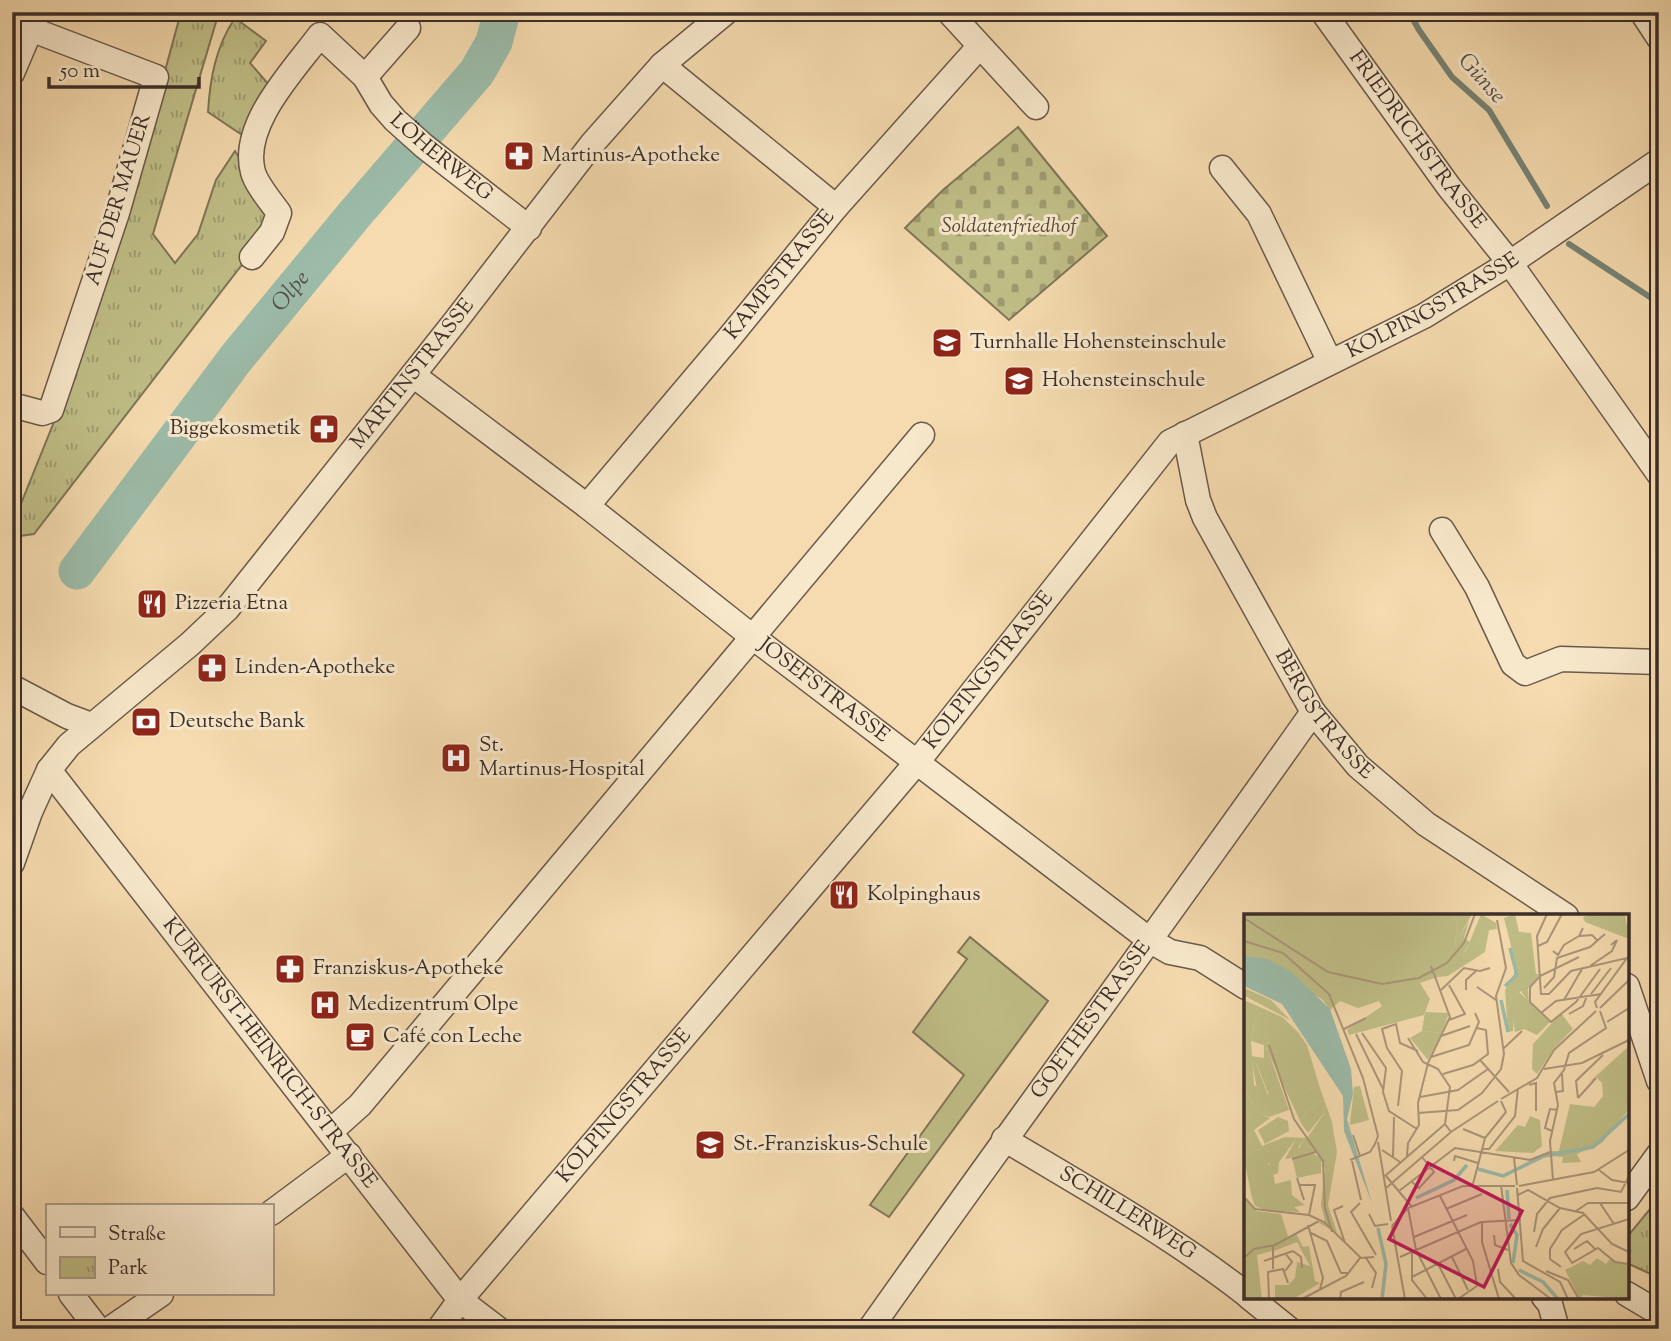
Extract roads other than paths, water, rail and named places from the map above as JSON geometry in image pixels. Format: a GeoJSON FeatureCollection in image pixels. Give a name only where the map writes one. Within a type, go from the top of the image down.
{"type":"FeatureCollection","features":[{"type":"Feature","properties":{"kind":"street","name":"MARTINSTRASSE"},"geometry":{"type":"LineString","coordinates":[[12,863],[30,812],[49,770],[69,745],[183,651],[227,609],[529,228],[592,144],[663,65],[726,12]]}},
{"type":"Feature","properties":{"kind":"street"},"geometry":{"type":"LineString","coordinates":[[948,12],[1036,107]]}},
{"type":"Feature","properties":{"kind":"street","name":"FRIEDRICHSTRASSE"},"geometry":{"type":"LineString","coordinates":[[1323,12],[1449,187],[1510,263],[1659,474]]}},
{"type":"Feature","properties":{"kind":"street"},"geometry":{"type":"LineString","coordinates":[[1642,12],[1659,38]]}},
{"type":"Feature","properties":{"kind":"street"},"geometry":{"type":"LineString","coordinates":[[12,73],[27,22]]}},
{"type":"Feature","properties":{"kind":"street","name":"AUF DER MAUER"},"geometry":{"type":"LineString","coordinates":[[12,405],[43,412],[51,410],[117,213],[156,77],[27,22]]}},
{"type":"Feature","properties":{"kind":"street"},"geometry":{"type":"LineString","coordinates":[[365,77],[408,27]]}},
{"type":"Feature","properties":{"kind":"street","name":"LÖHERWEG"},"geometry":{"type":"LineString","coordinates":[[252,257],[272,232],[279,213],[253,173],[254,135],[269,101],[320,35],[365,77],[380,104],[418,140],[529,228]]}},
{"type":"Feature","properties":{"kind":"street","name":"KAMPSTRASSE"},"geometry":{"type":"LineString","coordinates":[[587,506],[836,207],[979,47]]}},
{"type":"Feature","properties":{"kind":"street"},"geometry":{"type":"LineString","coordinates":[[663,65],[836,207]]}},
{"type":"Feature","properties":{"kind":"street","name":"KOLPINGSTRASSE"},"geometry":{"type":"LineString","coordinates":[[439,1329],[460,1300],[918,761],[1170,442],[1424,316],[1510,263],[1659,161]]}},
{"type":"Feature","properties":{"kind":"street"},"geometry":{"type":"LineString","coordinates":[[1223,168],[1259,214],[1330,362]]}},
{"type":"Feature","properties":{"kind":"street","name":"JOSEFSTRASSE"},"geometry":{"type":"LineString","coordinates":[[413,375],[918,761],[1157,931],[1170,952],[1200,958],[1244,986]]}},
{"type":"Feature","properties":{"kind":"street","name":"BERGSTRASSE"},"geometry":{"type":"LineString","coordinates":[[1185,434],[1198,499],[1205,518],[1313,712],[1358,766],[1426,824],[1563,914]]}},
{"type":"Feature","properties":{"kind":"street"},"geometry":{"type":"LineString","coordinates":[[331,1131],[369,1094],[922,435]]}},
{"type":"Feature","properties":{"kind":"street"},"geometry":{"type":"LineString","coordinates":[[1443,530],[1478,587],[1513,664],[1525,673],[1561,659],[1657,670]]}},
{"type":"Feature","properties":{"kind":"street"},"geometry":{"type":"LineString","coordinates":[[12,687],[67,716],[91,725]]}},
{"type":"Feature","properties":{"kind":"street","name":"GOETHESTRASSE"},"geometry":{"type":"LineString","coordinates":[[870,1329],[1313,712]]}},
{"type":"Feature","properties":{"kind":"street","name":"KURFÜRST-HEINRICH-STRASSE"},"geometry":{"type":"LineString","coordinates":[[49,770],[460,1300],[498,1329]]}},
{"type":"Feature","properties":{"kind":"street"},"geometry":{"type":"LineString","coordinates":[[1629,992],[1659,1081]]}},
{"type":"Feature","properties":{"kind":"street","name":"SCHILLERWEG"},"geometry":{"type":"LineString","coordinates":[[1004,1139],[1139,1220],[1212,1268],[1244,1293]]}},
{"type":"Feature","properties":{"kind":"street"},"geometry":{"type":"LineString","coordinates":[[1629,1195],[1659,1154]]}},
{"type":"Feature","properties":{"kind":"street"},"geometry":{"type":"LineString","coordinates":[[273,1212],[349,1155]]}},
{"type":"Feature","properties":{"kind":"street"},"geometry":{"type":"LineString","coordinates":[[12,1216],[46,1261]]}},
{"type":"Feature","properties":{"kind":"street"},"geometry":{"type":"LineString","coordinates":[[1629,1295],[1659,1313]]}},
{"type":"Feature","properties":{"kind":"street"},"geometry":{"type":"LineString","coordinates":[[73,1296],[98,1329]]}},
{"type":"Feature","properties":{"kind":"street"},"geometry":{"type":"LineString","coordinates":[[110,1329],[158,1296]]}},
{"type":"Feature","properties":{"kind":"street","name":"SCHILLERWEG"},"geometry":{"type":"LineString","coordinates":[[1252,1299],[1289,1329]]}},
{"type":"Feature","properties":{"kind":"street"},"geometry":{"type":"LineString","coordinates":[[1550,1299],[1557,1329]]}},
{"type":"Feature","properties":{"kind":"waterway","name":"Olpe"},"geometry":{"type":"LineString","coordinates":[[77,571],[237,357],[477,72],[494,42],[502,12]]}},
{"type":"Feature","properties":{"kind":"waterway","name":"Günse"},"geometry":{"type":"LineString","coordinates":[[1409,12],[1452,77],[1489,110],[1547,206]]}},
{"type":"Feature","properties":{"kind":"waterway","name":"Günse"},"geometry":{"type":"LineString","coordinates":[[1569,244],[1659,303]]}},
{"type":"Feature","properties":{"kind":"place","name":"Martinus-Apotheke"},"geometry":{"type":"Point","coordinates":[519,156]}},
{"type":"Feature","properties":{"kind":"place","name":"Turnhalle Hohensteinschule"},"geometry":{"type":"Point","coordinates":[947,343]}},
{"type":"Feature","properties":{"kind":"place","name":"Hohensteinschule"},"geometry":{"type":"Point","coordinates":[1019,381]}},
{"type":"Feature","properties":{"kind":"place","name":"Biggekosmetik"},"geometry":{"type":"Point","coordinates":[324,429]}},
{"type":"Feature","properties":{"kind":"place","name":"Pizzeria Etna"},"geometry":{"type":"Point","coordinates":[152,604]}},
{"type":"Feature","properties":{"kind":"place","name":"Linden-Apotheke"},"geometry":{"type":"Point","coordinates":[212,668]}},
{"type":"Feature","properties":{"kind":"place","name":"Deutsche Bank"},"geometry":{"type":"Point","coordinates":[146,722]}},
{"type":"Feature","properties":{"kind":"place","name":"St. Martinus-Hospital"},"geometry":{"type":"Point","coordinates":[456,758]}},
{"type":"Feature","properties":{"kind":"place","name":"Kolpinghaus"},"geometry":{"type":"Point","coordinates":[844,895]}},
{"type":"Feature","properties":{"kind":"place","name":"Franziskus-Apotheke"},"geometry":{"type":"Point","coordinates":[290,969]}},
{"type":"Feature","properties":{"kind":"place","name":"Medizentrum Olpe"},"geometry":{"type":"Point","coordinates":[325,1005]}},
{"type":"Feature","properties":{"kind":"place","name":"Café con Leche"},"geometry":{"type":"Point","coordinates":[360,1037]}},
{"type":"Feature","properties":{"kind":"place","name":"St.-Franziskus-Schule"},"geometry":{"type":"Point","coordinates":[710,1145]}},
{"type":"Feature","properties":{"kind":"park label","name":"Soldatenfriedhof"},"geometry":{"type":"Point","coordinates":[1009,227]}}]}
